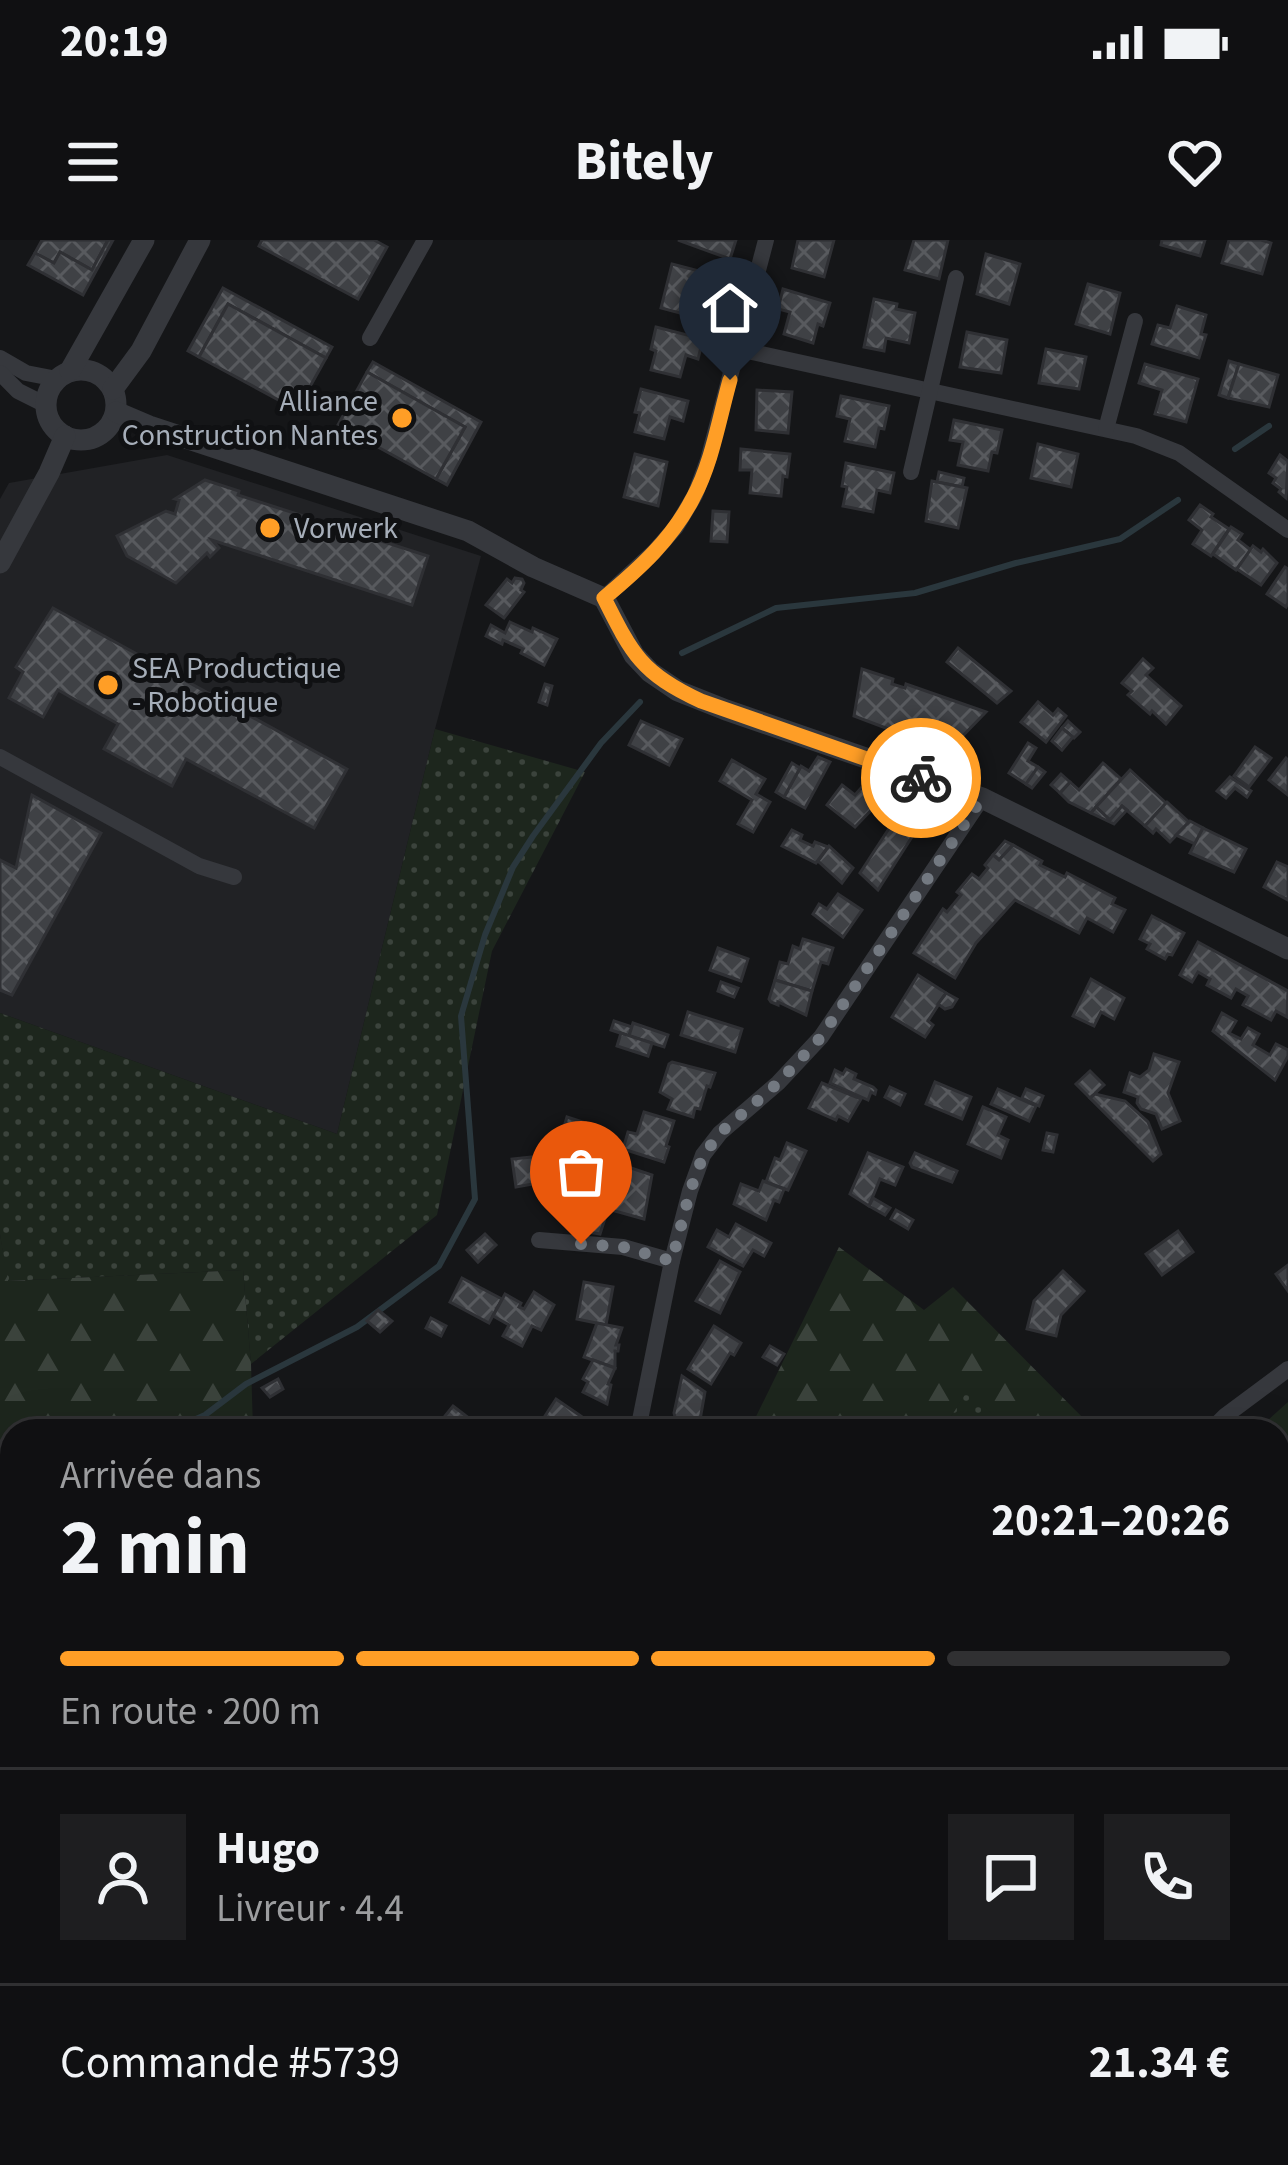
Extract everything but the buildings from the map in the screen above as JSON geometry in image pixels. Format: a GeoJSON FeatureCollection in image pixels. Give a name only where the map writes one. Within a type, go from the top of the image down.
{"type":"FeatureCollection","features":[{"type":"Feature","properties":{"kind":"street"},"geometry":{"type":"LineString","coordinates":[[144,240],[47,395],[51,424],[64,436],[90,439],[111,424],[114,400],[200,240]]}},
{"type":"Feature","properties":{"kind":"street"},"geometry":{"type":"LineString","coordinates":[[370,338],[425,240]]}},
{"type":"Feature","properties":{"kind":"street"},"geometry":{"type":"LineString","coordinates":[[604,598],[654,552],[695,495],[766,240]]}},
{"type":"Feature","properties":{"kind":"street"},"geometry":{"type":"LineString","coordinates":[[911,472],[956,278]]}},
{"type":"Feature","properties":{"kind":"street"},"geometry":{"type":"LineString","coordinates":[[1106,429],[1135,321]]}},
{"type":"Feature","properties":{"kind":"street"},"geometry":{"type":"LineString","coordinates":[[738,349],[1136,436],[1179,453],[1288,530]]}},
{"type":"Feature","properties":{"kind":"street"},"geometry":{"type":"LineString","coordinates":[[4,371],[63,375],[86,370],[98,374],[114,400],[149,426],[468,531],[604,598],[634,655],[678,691],[982,798],[1288,950]]}},
{"type":"Feature","properties":{"kind":"street"},"geometry":{"type":"LineString","coordinates":[[4,371],[18,392],[46,406]]}},
{"type":"Feature","properties":{"kind":"street"},"geometry":{"type":"LineString","coordinates":[[0,563],[64,436]]}},
{"type":"Feature","properties":{"kind":"street"},"geometry":{"type":"LineString","coordinates":[[0,757],[199,866],[234,877]]}},
{"type":"Feature","properties":{"kind":"street"},"geometry":{"type":"LineString","coordinates":[[640,1419],[672,1261],[703,1156],[720,1133],[778,1083],[821,1037],[982,798]]}},
{"type":"Feature","properties":{"kind":"street"},"geometry":{"type":"LineString","coordinates":[[539,1240],[623,1247],[672,1261]]}},
{"type":"Feature","properties":{"kind":"street"},"geometry":{"type":"LineString","coordinates":[[1222,1419],[1288,1369]]}},
{"type":"Feature","properties":{"kind":"shaded area"},"geometry":{"type":"Polygon","coordinates":[[[167,455],[481,556],[337,1134],[0,1013],[0,499],[9,483],[167,455]]]}},
{"type":"Feature","properties":{"kind":"green space"},"geometry":{"type":"Polygon","coordinates":[[[435,729],[585,772],[492,951],[437,1215],[251,1364],[243,1270],[7,1281],[0,1234],[0,1013],[337,1134],[435,729]]]}},
{"type":"Feature","properties":{"kind":"green space"},"geometry":{"type":"Polygon","coordinates":[[[0,1234],[8,1281],[243,1270],[253,1419],[0,1419],[0,1234]]]}},
{"type":"Feature","properties":{"kind":"green space"},"geometry":{"type":"Polygon","coordinates":[[[839,1247],[924,1310],[953,1287],[1084,1419],[998,1419],[967,1391],[950,1419],[755,1419],[839,1247]]]}},
{"type":"Feature","properties":{"kind":"green space"},"geometry":{"type":"Polygon","coordinates":[[[967,1390],[998,1419],[949,1419],[967,1390]]]}},
{"type":"Feature","properties":{"kind":"green space"},"geometry":{"type":"Polygon","coordinates":[[[1288,1402],[1288,1419],[1269,1419],[1288,1402]]]}},
{"type":"Feature","properties":{"kind":"waterway"},"geometry":{"type":"LineString","coordinates":[[1235,449],[1269,426]]}},
{"type":"Feature","properties":{"kind":"waterway"},"geometry":{"type":"LineString","coordinates":[[682,653],[776,608],[915,593],[1120,539],[1178,500]]}},
{"type":"Feature","properties":{"kind":"waterway"},"geometry":{"type":"LineString","coordinates":[[196,1419],[246,1384],[357,1327],[439,1266],[475,1199],[461,1016],[485,935],[513,867],[533,836],[601,743],[640,702]]}},
{"type":"Feature","properties":{"kind":"way so far"},"geometry":{"type":"LineString","coordinates":[[581,1244],[623,1247],[672,1261],[703,1156],[720,1133],[778,1083],[821,1037],[982,798],[921,778]]}},
{"type":"Feature","properties":{"kind":"place","name":"Alliance Construction Nantes"},"geometry":{"type":"Point","coordinates":[402,418]}},
{"type":"Feature","properties":{"kind":"place","name":"Vorwerk"},"geometry":{"type":"Point","coordinates":[270,528]}},
{"type":"Feature","properties":{"kind":"place","name":"SEA Productique - Robotique"},"geometry":{"type":"Point","coordinates":[108,685]}},
{"type":"Feature","properties":{"kind":"route"},"geometry":{"type":"LineString","coordinates":[[730,380],[695,495],[654,552],[604,598],[634,655],[678,691],[921,778]]}}]}
